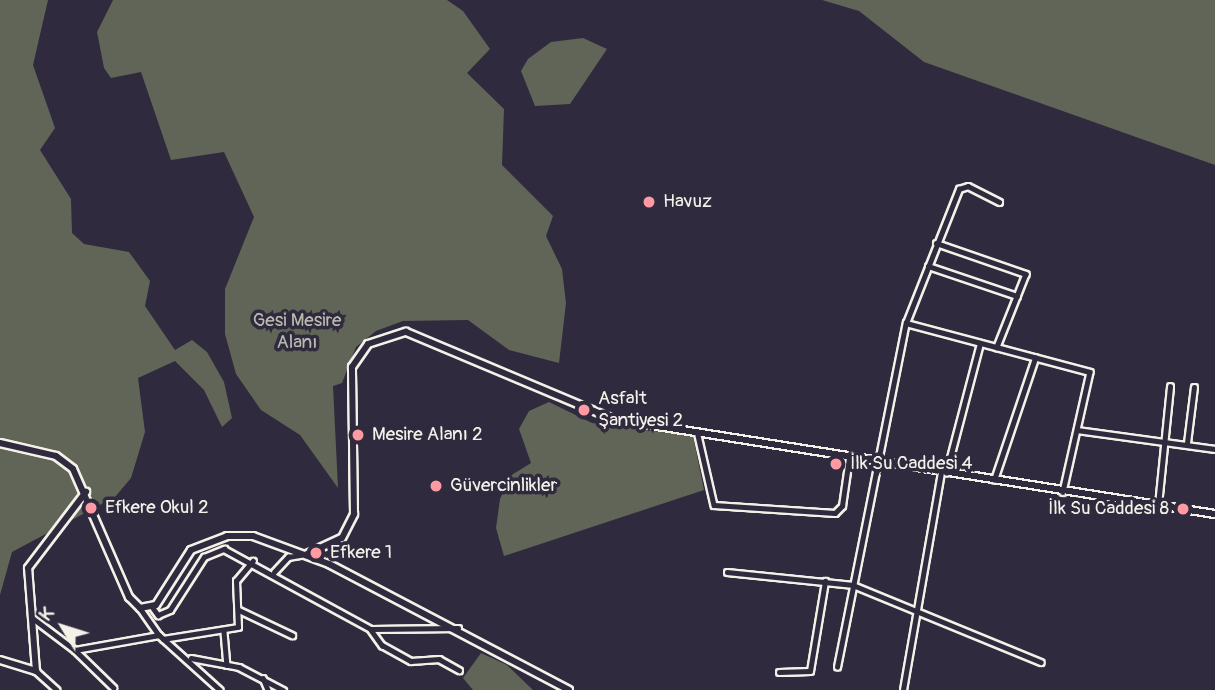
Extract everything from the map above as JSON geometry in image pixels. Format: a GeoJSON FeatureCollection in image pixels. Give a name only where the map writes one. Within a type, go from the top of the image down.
{"type":"FeatureCollection","features":[{"type":"Feature","properties":{"kind":"street"},"geometry":{"type":"LineString","coordinates":[[837,667],[874,460],[906,323],[936,243],[961,187],[999,202]]}},
{"type":"Feature","properties":{"kind":"street"},"geometry":{"type":"LineString","coordinates":[[936,243],[1026,274],[997,347]]}},
{"type":"Feature","properties":{"kind":"street"},"geometry":{"type":"LineString","coordinates":[[928,266],[1017,296]]}},
{"type":"Feature","properties":{"kind":"street"},"geometry":{"type":"LineString","coordinates":[[906,323],[1090,372],[1063,492]]}},
{"type":"Feature","properties":{"kind":"street"},"geometry":{"type":"LineString","coordinates":[[274,572],[288,557],[330,548],[350,527],[355,500],[348,381],[360,352],[390,334],[422,335],[584,410],[849,458],[1215,514]]}},
{"type":"Feature","properties":{"kind":"street"},"geometry":{"type":"LineString","coordinates":[[903,690],[943,473],[980,343]]}},
{"type":"Feature","properties":{"kind":"street"},"geometry":{"type":"LineString","coordinates":[[993,481],[1035,358]]}},
{"type":"Feature","properties":{"kind":"street"},"geometry":{"type":"LineString","coordinates":[[1158,505],[1170,387]]}},
{"type":"Feature","properties":{"kind":"street"},"geometry":{"type":"LineString","coordinates":[[1187,443],[1194,387]]}},
{"type":"Feature","properties":{"kind":"street"},"geometry":{"type":"LineString","coordinates":[[697,430],[714,505],[835,513],[842,506],[849,458]]}},
{"type":"Feature","properties":{"kind":"street"},"geometry":{"type":"LineString","coordinates":[[1077,430],[1187,443],[1215,449]]}},
{"type":"Feature","properties":{"kind":"street"},"geometry":{"type":"LineString","coordinates":[[0,443],[61,459],[86,492],[129,597],[161,637],[191,658],[220,690]]}},
{"type":"Feature","properties":{"kind":"street"},"geometry":{"type":"LineString","coordinates":[[36,671],[28,568],[86,492]]}},
{"type":"Feature","properties":{"kind":"street"},"geometry":{"type":"LineString","coordinates":[[153,608],[181,561],[202,543],[253,536],[307,554],[457,628],[569,690]]}},
{"type":"Feature","properties":{"kind":"street"},"geometry":{"type":"LineString","coordinates":[[153,608],[158,615],[170,610],[192,571],[215,549],[253,561],[274,572],[371,629],[382,645],[411,662],[439,659],[459,670]]}},
{"type":"Feature","properties":{"kind":"street"},"geometry":{"type":"LineString","coordinates":[[75,650],[161,637],[224,632],[238,627],[236,581],[253,561]]}},
{"type":"Feature","properties":{"kind":"street"},"geometry":{"type":"LineString","coordinates":[[727,572],[853,584],[917,608],[1041,662]]}},
{"type":"Feature","properties":{"kind":"street"},"geometry":{"type":"LineString","coordinates":[[779,672],[810,671],[825,581]]}},
{"type":"Feature","properties":{"kind":"street"},"geometry":{"type":"LineString","coordinates":[[140,608],[153,608]]}},
{"type":"Feature","properties":{"kind":"street"},"geometry":{"type":"LineString","coordinates":[[239,610],[292,635]]}},
{"type":"Feature","properties":{"kind":"street"},"geometry":{"type":"LineString","coordinates":[[34,619],[75,650],[114,688]]}},
{"type":"Feature","properties":{"kind":"street"},"geometry":{"type":"LineString","coordinates":[[371,629],[457,628]]}},
{"type":"Feature","properties":{"kind":"street"},"geometry":{"type":"LineString","coordinates":[[224,632],[227,665]]}},
{"type":"Feature","properties":{"kind":"street"},"geometry":{"type":"LineString","coordinates":[[191,658],[227,665],[262,677],[283,690]]}},
{"type":"Feature","properties":{"kind":"street"},"geometry":{"type":"LineString","coordinates":[[0,660],[36,671],[57,690]]}},
{"type":"Feature","properties":{"kind":"street"},"geometry":{"type":"LineString","coordinates":[[262,677],[268,690]]}},
{"type":"Feature","properties":{"kind":"green space"},"geometry":{"type":"Polygon","coordinates":[[[0,0],[48,0],[33,65],[55,128],[40,150],[71,199],[72,233],[84,244],[129,252],[150,281],[145,306],[175,350],[192,340],[207,352],[224,382],[232,418],[222,427],[204,390],[175,361],[138,378],[145,432],[131,478],[115,497],[12,552],[0,595],[0,0]]]}},
{"type":"Feature","properties":{"kind":"green space","name":"Gesi Mesire Alanı"},"geometry":{"type":"Polygon","coordinates":[[[113,0],[447,0],[463,11],[490,49],[467,73],[504,109],[502,165],[553,216],[546,236],[562,269],[566,303],[559,363],[509,350],[468,320],[403,321],[376,331],[356,347],[342,383],[333,386],[338,488],[300,435],[261,410],[236,374],[225,334],[225,289],[254,217],[224,152],[171,160],[141,72],[111,78],[104,68],[97,32],[113,0]]]}},
{"type":"Feature","properties":{"kind":"green space"},"geometry":{"type":"Polygon","coordinates":[[[822,0],[1215,0],[1215,165],[924,62],[859,11],[822,0]]]}},
{"type":"Feature","properties":{"kind":"green space"},"geometry":{"type":"Polygon","coordinates":[[[583,38],[607,49],[570,104],[535,106],[521,71],[528,59],[551,42],[583,38]]]}},
{"type":"Feature","properties":{"kind":"green space"},"geometry":{"type":"Polygon","coordinates":[[[549,402],[592,423],[693,436],[704,490],[504,556],[496,528],[500,499],[510,476],[531,463],[519,429],[529,411],[549,402]]]}},
{"type":"Feature","properties":{"kind":"green space"},"geometry":{"type":"Polygon","coordinates":[[[481,653],[507,665],[533,690],[473,690],[463,678],[481,653]]]}},
{"type":"Feature","properties":{"kind":"place","name":"Havuz"},"geometry":{"type":"Point","coordinates":[649,202]}},
{"type":"Feature","properties":{"kind":"place","name":"Asfalt Şantiyesi 2"},"geometry":{"type":"Point","coordinates":[584,410]}},
{"type":"Feature","properties":{"kind":"place","name":"Mesire Alanı 2"},"geometry":{"type":"Point","coordinates":[358,435]}},
{"type":"Feature","properties":{"kind":"place","name":"İlk Su Caddesi 4"},"geometry":{"type":"Point","coordinates":[836,464]}},
{"type":"Feature","properties":{"kind":"place","name":"Güvercinlikler"},"geometry":{"type":"Point","coordinates":[436,486]}},
{"type":"Feature","properties":{"kind":"place","name":"Efkere Okul 2"},"geometry":{"type":"Point","coordinates":[91,508]}},
{"type":"Feature","properties":{"kind":"place","name":"İlk Su Caddesi 8"},"geometry":{"type":"Point","coordinates":[1183,509]}},
{"type":"Feature","properties":{"kind":"place","name":"Efkere 1"},"geometry":{"type":"Point","coordinates":[316,553]}}]}
